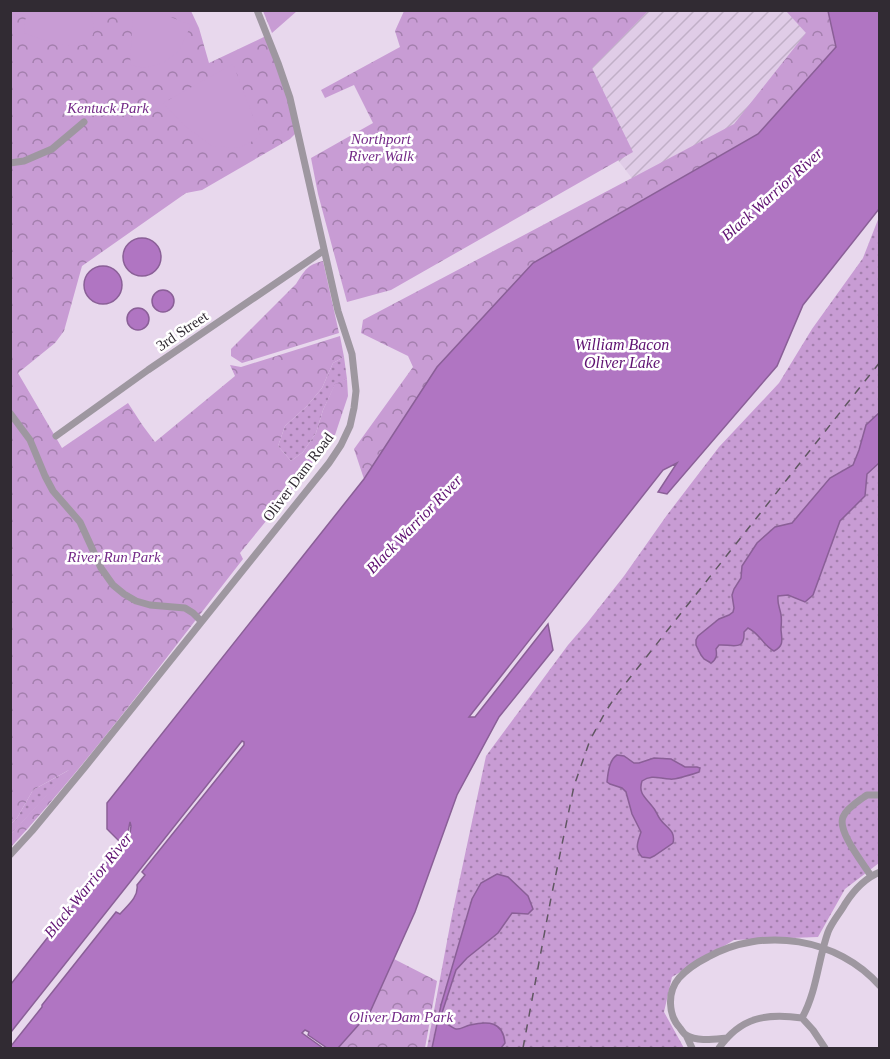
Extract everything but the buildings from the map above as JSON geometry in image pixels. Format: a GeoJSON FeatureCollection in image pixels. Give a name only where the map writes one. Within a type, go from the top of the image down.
{"type":"FeatureCollection","features":[{"type":"Feature","properties":{"kind":"street","name":"Oliver Dam Road"},"geometry":{"type":"LineString","coordinates":[[10,855],[77,776],[328,463],[350,426],[356,391],[352,354],[338,311],[323,251],[290,98],[257,10]]}},
{"type":"Feature","properties":{"kind":"street"},"geometry":{"type":"LineString","coordinates":[[10,163],[24,161],[52,149],[84,122]]}},
{"type":"Feature","properties":{"kind":"street","name":"3rd Street"},"geometry":{"type":"LineString","coordinates":[[56,435],[323,251]]}},
{"type":"Feature","properties":{"kind":"street"},"geometry":{"type":"LineString","coordinates":[[10,413],[30,440],[53,491],[80,522],[101,568],[113,585],[136,601],[150,605],[185,608],[201,621]]}},
{"type":"Feature","properties":{"kind":"street"},"geometry":{"type":"LineString","coordinates":[[871,876],[846,837],[842,824],[843,816],[864,797],[879,795]]}},
{"type":"Feature","properties":{"kind":"street"},"geometry":{"type":"LineString","coordinates":[[802,1018],[811,997],[830,928],[849,898],[871,876],[879,872]]}},
{"type":"Feature","properties":{"kind":"street"},"geometry":{"type":"LineString","coordinates":[[692,1048],[686,1035],[673,1018],[671,996],[675,984],[683,973],[695,964],[716,952],[741,943],[783,940],[823,948],[842,955],[860,967],[879,986]]}},
{"type":"Feature","properties":{"kind":"street"},"geometry":{"type":"LineString","coordinates":[[719,1048],[744,1024],[757,1018],[771,1016],[802,1018],[825,1048]]}},
{"type":"Feature","properties":{"kind":"street"},"geometry":{"type":"LineString","coordinates":[[686,1035],[702,1040],[727,1038]]}},
{"type":"Feature","properties":{"kind":"shaded area"},"geometry":{"type":"Polygon","coordinates":[[[618,11],[814,11],[828,45],[758,138],[641,190],[553,76],[618,11]]]}},
{"type":"Feature","properties":{"kind":"green space"},"geometry":{"type":"Polygon","coordinates":[[[30,10],[91,11],[93,34],[89,41],[82,45],[72,46],[24,33],[25,20],[30,10]]]}},
{"type":"Feature","properties":{"kind":"green space"},"geometry":{"type":"Polygon","coordinates":[[[11,11],[191,11],[199,28],[209,63],[268,35],[298,131],[290,139],[202,190],[186,193],[82,266],[64,331],[55,343],[18,373],[62,448],[128,403],[155,442],[235,376],[230,365],[241,367],[340,336],[344,357],[333,363],[322,388],[307,406],[285,426],[278,446],[291,461],[303,452],[316,433],[335,384],[347,379],[348,396],[334,438],[240,553],[243,559],[130,705],[11,847],[11,834],[69,770],[33,790],[11,824],[11,11]]]}},
{"type":"Feature","properties":{"kind":"green space"},"geometry":{"type":"Polygon","coordinates":[[[133,11],[155,11],[191,25],[179,51],[163,63],[145,68],[130,65],[133,11]]]}},
{"type":"Feature","properties":{"kind":"green space"},"geometry":{"type":"Polygon","coordinates":[[[263,11],[297,11],[272,33],[263,11]]]}},
{"type":"Feature","properties":{"kind":"green space","name":"Northport River Walk"},"geometry":{"type":"Polygon","coordinates":[[[404,11],[648,11],[592,68],[633,152],[391,290],[347,302],[318,194],[311,158],[373,123],[354,85],[325,98],[321,90],[400,47],[395,31],[404,11]]]}},
{"type":"Feature","properties":{"kind":"green space"},"geometry":{"type":"Polygon","coordinates":[[[786,11],[828,11],[836,47],[758,134],[533,263],[437,367],[364,479],[354,449],[413,367],[408,356],[361,333],[363,320],[734,124],[806,33],[786,11]]]}},
{"type":"Feature","properties":{"kind":"green space"},"geometry":{"type":"Polygon","coordinates":[[[233,64],[261,137],[238,148],[212,146],[185,126],[163,103],[233,64]]]}},
{"type":"Feature","properties":{"kind":"green space"},"geometry":{"type":"Polygon","coordinates":[[[879,217],[879,863],[845,889],[818,937],[734,940],[672,977],[664,1012],[684,1048],[427,1048],[451,920],[486,756],[568,645],[624,576],[719,447],[779,383],[812,329],[863,258],[879,217]]]}},
{"type":"Feature","properties":{"kind":"green space"},"geometry":{"type":"Polygon","coordinates":[[[323,261],[339,333],[242,363],[231,356],[231,349],[296,284],[307,269],[323,261]]]}},
{"type":"Feature","properties":{"kind":"green space"},"geometry":{"type":"Polygon","coordinates":[[[344,357],[347,379],[335,385],[323,410],[316,433],[303,452],[291,461],[278,446],[285,426],[307,406],[322,388],[333,363],[344,357]]]}},
{"type":"Feature","properties":{"kind":"green space"},"geometry":{"type":"Polygon","coordinates":[[[71,769],[11,834],[11,824],[33,790],[71,769]]]}},
{"type":"Feature","properties":{"kind":"green space","name":"Oliver Dam Park"},"geometry":{"type":"Polygon","coordinates":[[[394,959],[437,981],[425,1048],[338,1048],[370,1012],[394,959]]]}},
{"type":"Feature","properties":{"kind":"water","name":"William Bacon Oliver Lake"},"geometry":{"type":"Polygon","coordinates":[[[828,11],[879,11],[879,209],[803,305],[777,366],[667,494],[658,492],[677,463],[663,470],[469,717],[475,717],[548,624],[553,650],[499,717],[457,795],[415,912],[370,1012],[338,1048],[327,1048],[308,1035],[309,1032],[305,1030],[302,1033],[323,1048],[11,1048],[116,912],[120,914],[132,901],[137,885],[145,875],[142,872],[244,745],[244,742],[242,741],[11,1032],[11,984],[130,833],[130,822],[128,832],[120,842],[107,829],[107,803],[364,479],[437,367],[533,263],[758,134],[836,47],[828,11]]]}},
{"type":"Feature","properties":{"kind":"water"},"geometry":{"type":"Polygon","coordinates":[[[142,238],[155,244],[161,257],[155,270],[142,276],[129,270],[123,257],[129,244],[142,238]]]}},
{"type":"Feature","properties":{"kind":"water"},"geometry":{"type":"Polygon","coordinates":[[[103,266],[116,272],[122,285],[116,298],[103,304],[90,298],[84,285],[90,272],[103,266]]]}},
{"type":"Feature","properties":{"kind":"water"},"geometry":{"type":"Polygon","coordinates":[[[163,290],[171,293],[174,301],[171,309],[163,312],[155,309],[152,301],[155,293],[163,290]]]}},
{"type":"Feature","properties":{"kind":"water"},"geometry":{"type":"Polygon","coordinates":[[[138,308],[146,311],[149,319],[146,327],[138,330],[130,327],[127,319],[130,311],[138,308]]]}},
{"type":"Feature","properties":{"kind":"water"},"geometry":{"type":"Polygon","coordinates":[[[879,413],[879,463],[867,474],[865,496],[840,521],[813,595],[805,602],[788,595],[778,596],[781,645],[774,651],[748,628],[744,632],[740,645],[719,645],[716,649],[716,657],[711,663],[704,659],[696,645],[696,640],[719,619],[733,612],[732,595],[741,578],[742,566],[757,543],[775,527],[792,523],[830,478],[853,465],[866,425],[879,413]]]}},
{"type":"Feature","properties":{"kind":"water"},"geometry":{"type":"Polygon","coordinates":[[[617,755],[624,756],[634,763],[654,758],[671,759],[685,767],[700,768],[699,772],[679,778],[653,777],[642,781],[643,795],[672,832],[674,839],[673,843],[650,858],[642,857],[638,851],[637,845],[641,832],[632,814],[626,792],[607,782],[608,771],[617,755]]]}},
{"type":"Feature","properties":{"kind":"water"},"geometry":{"type":"Polygon","coordinates":[[[497,874],[508,877],[528,896],[533,909],[528,914],[512,913],[498,933],[456,970],[440,1019],[458,1029],[477,1024],[493,1024],[501,1030],[505,1043],[501,1048],[432,1048],[441,1005],[472,899],[481,883],[497,874]]]}},
{"type":"Feature","properties":{"kind":"railway"},"geometry":{"type":"LineString","coordinates":[[523,1048],[574,786],[590,740],[617,694],[880,362]]}},
{"type":"Feature","properties":{"kind":"park label","name":"Kentuck Park"},"geometry":{"type":"Point","coordinates":[108,108]}},
{"type":"Feature","properties":{"kind":"park label","name":"River Run Park"},"geometry":{"type":"Point","coordinates":[114,557]}},
{"type":"Feature","properties":{"kind":"water label","name":"Black Warrior River"},"geometry":{"type":"Point","coordinates":[772,194]}},
{"type":"Feature","properties":{"kind":"water label","name":"Black Warrior River"},"geometry":{"type":"Point","coordinates":[414,524]}},
{"type":"Feature","properties":{"kind":"water label","name":"Black Warrior River"},"geometry":{"type":"Point","coordinates":[88,885]}}]}
